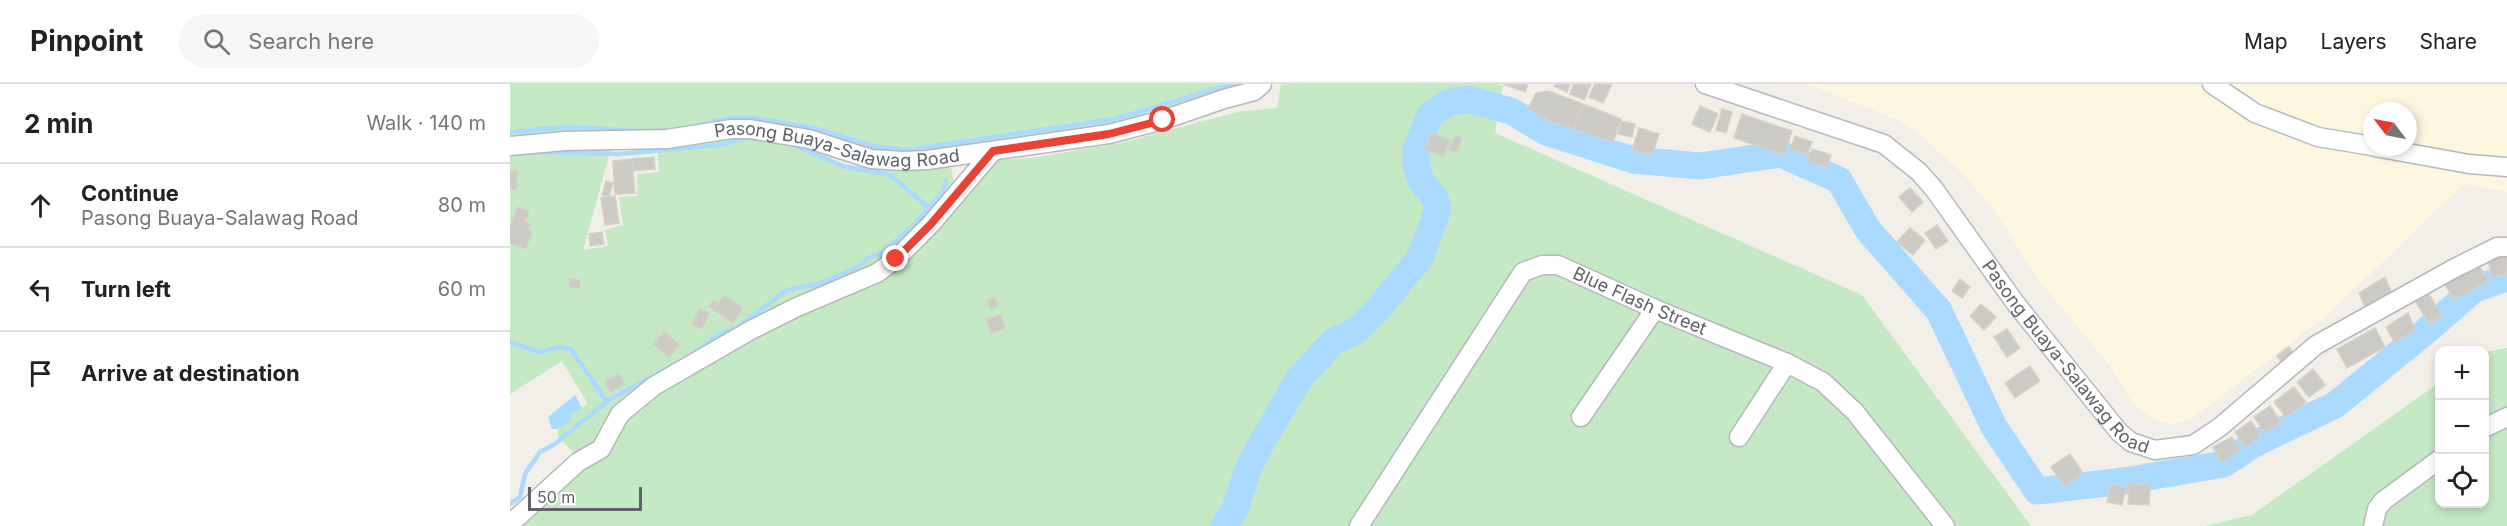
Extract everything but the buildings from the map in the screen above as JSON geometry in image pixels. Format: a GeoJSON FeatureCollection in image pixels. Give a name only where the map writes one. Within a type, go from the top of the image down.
{"type":"FeatureCollection","features":[{"type":"Feature","properties":{"kind":"street","name":"Pasong Buaya-Salawag Road"},"geometry":{"type":"LineString","coordinates":[[510,146],[565,141],[667,139],[731,129],[790,134],[860,156],[884,161],[927,160],[1136,128],[1254,91],[1262,84]]}},
{"type":"Feature","properties":{"kind":"street","name":"Pasong Buaya-Salawag Road"},"geometry":{"type":"LineString","coordinates":[[1705,84],[1884,144],[1934,189],[2016,304],[2120,432],[2131,442],[2155,450],[2193,445],[2220,427],[2316,345],[2453,269],[2497,247],[2507,247]]}},
{"type":"Feature","properties":{"kind":"street"},"geometry":{"type":"LineString","coordinates":[[2212,84],[2255,113],[2318,137],[2363,145]]}},
{"type":"Feature","properties":{"kind":"street"},"geometry":{"type":"LineString","coordinates":[[510,524],[578,462],[601,449],[620,414],[654,386],[751,330],[797,307],[877,273],[896,259],[931,224],[993,151]]}},
{"type":"Feature","properties":{"kind":"street"},"geometry":{"type":"LineString","coordinates":[[2417,155],[2469,164],[2507,167]]}},
{"type":"Feature","properties":{"kind":"street","name":"Blue Flash Street"},"geometry":{"type":"LineString","coordinates":[[1359,526],[1523,272],[1542,265],[1558,264],[1655,309],[1787,363],[1823,382],[1856,412],[1945,526]]}},
{"type":"Feature","properties":{"kind":"street"},"geometry":{"type":"LineString","coordinates":[[1581,417],[1655,309]]}},
{"type":"Feature","properties":{"kind":"street"},"geometry":{"type":"LineString","coordinates":[[1739,437],[1787,363]]}},
{"type":"Feature","properties":{"kind":"street"},"geometry":{"type":"LineString","coordinates":[[2489,426],[2507,417]]}},
{"type":"Feature","properties":{"kind":"street"},"geometry":{"type":"LineString","coordinates":[[2373,526],[2377,509],[2383,501],[2435,462]]}},
{"type":"Feature","properties":{"kind":"shaded area"},"geometry":{"type":"Polygon","coordinates":[[[1807,84],[2507,84],[2507,192],[2464,184],[2327,315],[2190,420],[2173,424],[2156,420],[2133,403],[2109,364],[2041,283],[1994,210],[1964,175],[1919,133],[1899,120],[1807,84]]]}},
{"type":"Feature","properties":{"kind":"green space"},"geometry":{"type":"Polygon","coordinates":[[[510,84],[1248,84],[1116,124],[902,155],[690,130],[510,140],[510,84]]]}},
{"type":"Feature","properties":{"kind":"green space"},"geometry":{"type":"Polygon","coordinates":[[[1281,84],[1498,84],[1503,86],[1495,133],[1862,295],[2031,526],[514,526],[629,411],[777,321],[861,285],[994,160],[1031,158],[1121,143],[1237,112],[1277,108],[1281,84]]]}},
{"type":"Feature","properties":{"kind":"green space"},"geometry":{"type":"Polygon","coordinates":[[[751,135],[795,141],[847,166],[906,169],[950,162],[955,189],[876,266],[668,374],[599,443],[578,457],[559,438],[557,429],[570,422],[569,414],[588,404],[562,361],[510,394],[510,150],[611,149],[583,250],[608,246],[605,230],[623,225],[619,197],[637,196],[637,174],[659,172],[657,146],[698,144],[751,135]]]}},
{"type":"Feature","properties":{"kind":"green space"},"geometry":{"type":"Polygon","coordinates":[[[2507,348],[2507,526],[2204,526],[2252,515],[2435,386],[2435,508],[2489,508],[2489,351],[2507,348]]]}},
{"type":"Feature","properties":{"kind":"water"},"geometry":{"type":"Polygon","coordinates":[[[575,395],[582,408],[570,414],[570,422],[557,429],[552,429],[548,417],[575,395]]]}},
{"type":"Feature","properties":{"kind":"waterway"},"geometry":{"type":"LineString","coordinates":[[690,127],[732,118],[752,118],[814,128],[872,146],[909,150],[1115,119],[1233,84]]}},
{"type":"Feature","properties":{"kind":"waterway"},"geometry":{"type":"LineString","coordinates":[[1224,526],[1235,509],[1248,469],[1258,449],[1299,379],[1334,341],[1356,331],[1377,310],[1420,258],[1438,209],[1436,200],[1421,181],[1416,165],[1416,149],[1430,115],[1448,103],[1467,99],[1511,111],[1546,132],[1633,160],[1700,166],[1781,154],[1839,180],[1868,230],[1939,311],[1994,427],[2037,491],[2124,481],[2224,464],[2254,444],[2335,405],[2474,289],[2507,278]]}},
{"type":"Feature","properties":{"kind":"waterway"},"geometry":{"type":"LineString","coordinates":[[510,132],[566,127],[640,131]]}},
{"type":"Feature","properties":{"kind":"waterway"},"geometry":{"type":"LineString","coordinates":[[534,152],[621,154],[718,145],[747,138],[758,139]]}},
{"type":"Feature","properties":{"kind":"waterway"},"geometry":{"type":"LineString","coordinates":[[796,146],[842,166],[890,175],[929,208]]}},
{"type":"Feature","properties":{"kind":"waterway"},"geometry":{"type":"LineString","coordinates":[[691,355],[720,334],[738,327],[787,290],[818,284],[858,267],[868,258],[882,253],[914,225],[942,193],[946,181]]}},
{"type":"Feature","properties":{"kind":"waterway"},"geometry":{"type":"LineString","coordinates":[[510,342],[539,352],[559,347],[571,349],[607,402]]}},
{"type":"Feature","properties":{"kind":"waterway"},"geometry":{"type":"LineString","coordinates":[[510,504],[520,497],[525,474],[540,452],[555,444],[610,399],[658,374]]}},
{"type":"Feature","properties":{"kind":"route"},"geometry":{"type":"LineString","coordinates":[[896,259],[931,224],[993,151],[1109,134],[1163,120]]}}]}
